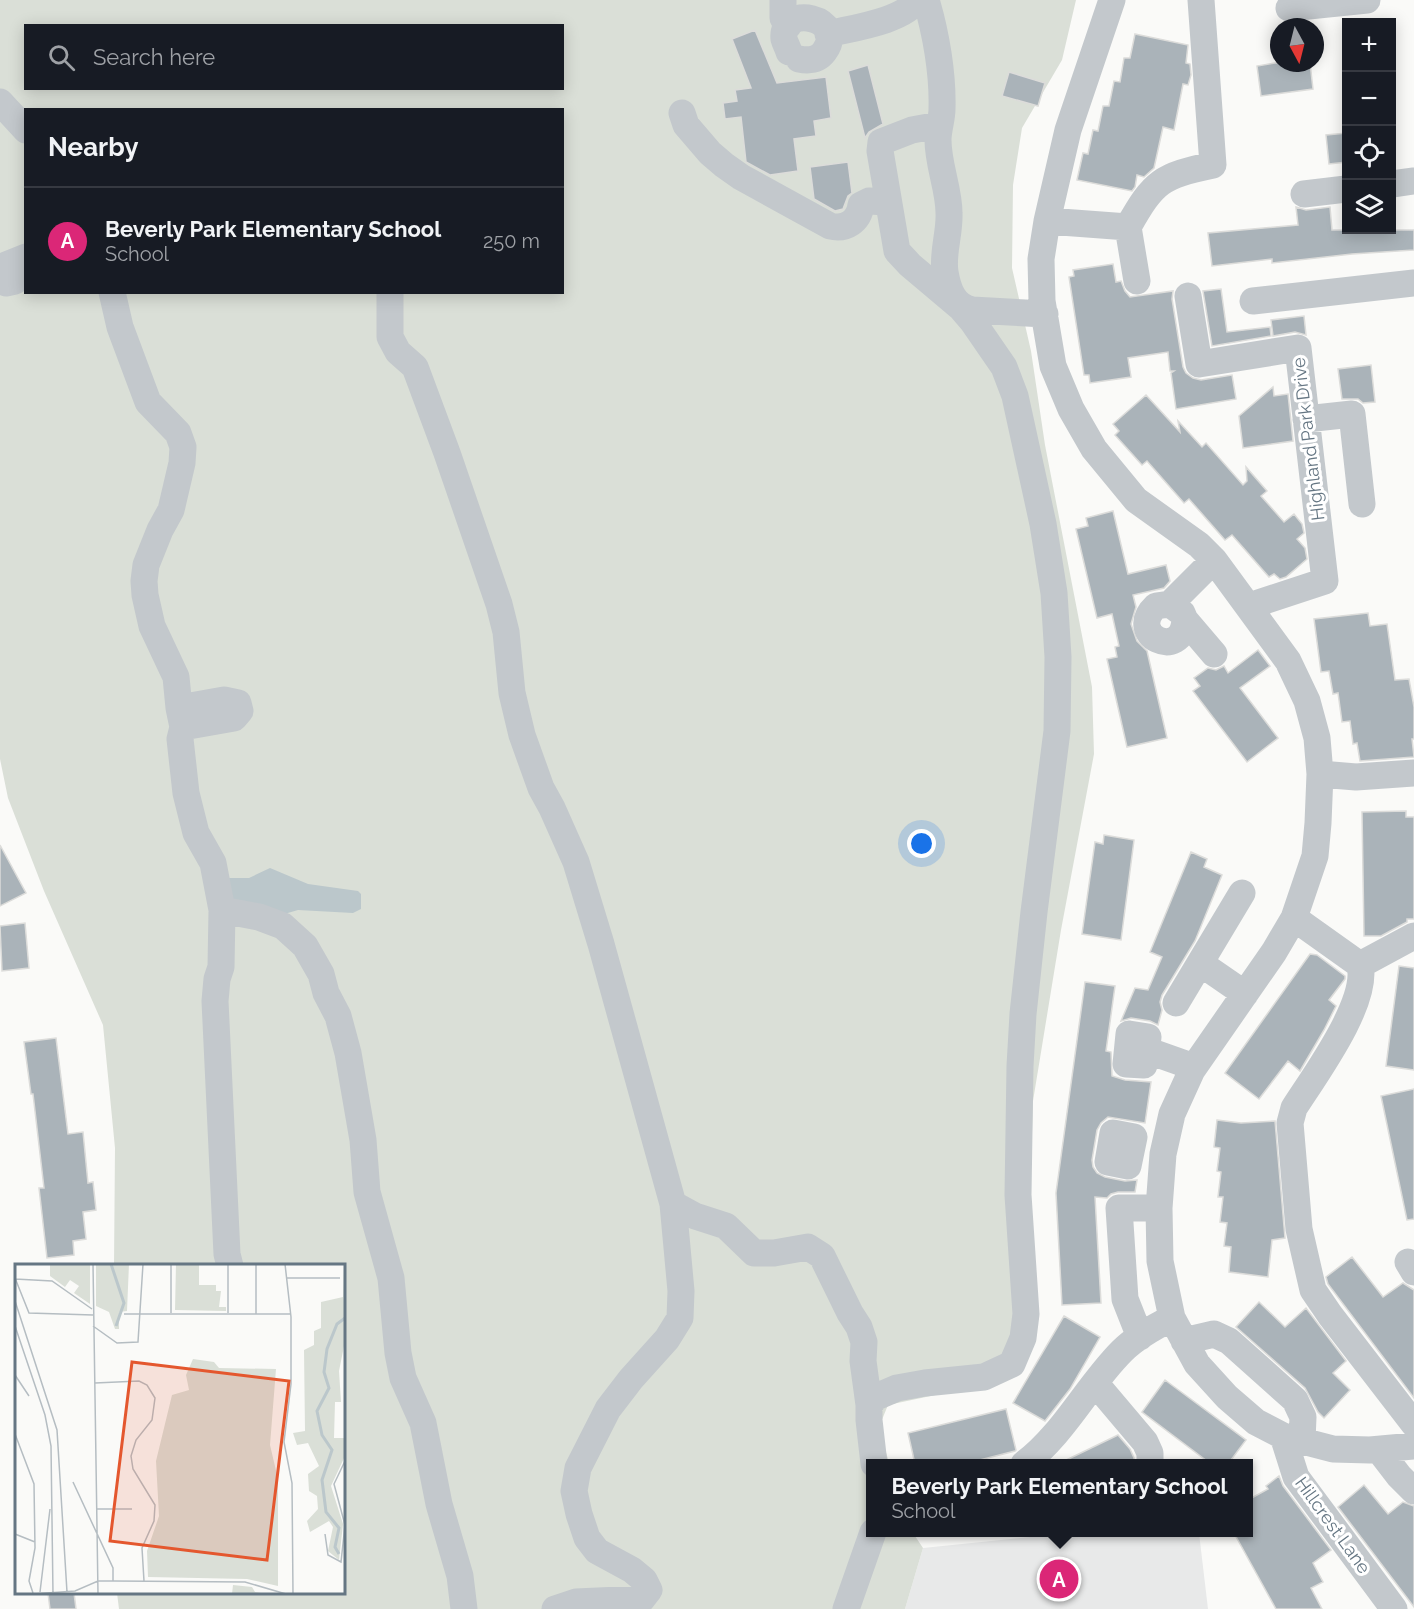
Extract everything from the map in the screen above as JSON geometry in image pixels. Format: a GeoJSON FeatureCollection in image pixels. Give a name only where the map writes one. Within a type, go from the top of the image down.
{"type":"FeatureCollection","features":[{"type":"Feature","properties":{"kind":"street"},"geometry":{"type":"LineString","coordinates":[[828,34],[894,17],[908,11],[917,0]]}},
{"type":"Feature","properties":{"kind":"street"},"geometry":{"type":"LineString","coordinates":[[869,1404],[876,1397],[897,1388],[984,1377],[1012,1364],[1023,1338],[1026,1314],[1018,1195],[1020,1066],[1034,912],[1057,731],[1056,630],[1048,553],[1015,396],[1004,367],[955,302],[945,272],[950,211],[939,157],[939,125],[942,112],[939,52],[926,0]]}},
{"type":"Feature","properties":{"kind":"street"},"geometry":{"type":"LineString","coordinates":[[1112,0],[1068,130],[1047,221],[1041,259],[1045,315],[1053,366],[1071,409],[1094,449],[1137,500],[1199,545],[1214,560],[1288,661],[1307,701],[1317,738],[1320,774],[1315,856],[1294,918],[1274,952],[1194,1067],[1172,1114],[1163,1154],[1159,1208],[1160,1262],[1172,1317],[1197,1364],[1227,1397],[1256,1422],[1293,1439],[1333,1449],[1379,1450],[1414,1446]]}},
{"type":"Feature","properties":{"kind":"street"},"geometry":{"type":"LineString","coordinates":[[1137,281],[1128,227],[1144,199],[1159,183],[1183,172],[1213,165],[1201,0]]}},
{"type":"Feature","properties":{"kind":"street"},"geometry":{"type":"LineString","coordinates":[[1289,8],[1367,0]]}},
{"type":"Feature","properties":{"kind":"street"},"geometry":{"type":"LineString","coordinates":[[786,13],[798,18],[811,17],[822,22],[828,34],[828,46],[820,56],[808,61],[794,56],[784,38],[786,13]]}},
{"type":"Feature","properties":{"kind":"street"},"geometry":{"type":"LineString","coordinates":[[0,102],[24,128]]}},
{"type":"Feature","properties":{"kind":"street"},"geometry":{"type":"LineString","coordinates":[[682,113],[686,125],[710,153],[724,165],[741,177],[830,226],[844,228],[856,219],[861,205],[869,201],[887,202]]}},
{"type":"Feature","properties":{"kind":"street"},"geometry":{"type":"LineString","coordinates":[[939,125],[912,130],[881,142],[880,152],[887,202],[897,251],[910,265],[961,308],[1045,315]]}},
{"type":"Feature","properties":{"kind":"street"},"geometry":{"type":"LineString","coordinates":[[1396,183],[1414,181]]}},
{"type":"Feature","properties":{"kind":"street"},"geometry":{"type":"LineString","coordinates":[[1304,194],[1342,190]]}},
{"type":"Feature","properties":{"kind":"street"},"geometry":{"type":"LineString","coordinates":[[1047,221],[1128,227]]}},
{"type":"Feature","properties":{"kind":"street"},"geometry":{"type":"LineString","coordinates":[[1253,301],[1414,283]]}},
{"type":"Feature","properties":{"kind":"street"},"geometry":{"type":"LineString","coordinates":[[112,294],[120,327],[148,402],[178,433],[183,447],[182,463],[171,510],[146,565],[144,581],[152,626],[176,677],[186,793],[196,833],[213,863],[222,910],[221,967],[217,979],[215,1001],[227,1254],[230,1264]]}},
{"type":"Feature","properties":{"kind":"street"},"geometry":{"type":"LineString","coordinates":[[390,294],[390,337],[398,352],[415,367],[489,572],[506,632],[512,693],[522,735],[540,788],[552,808],[579,873],[630,1045],[673,1204],[681,1291],[680,1318],[667,1339],[608,1409],[578,1468],[574,1491],[587,1538],[597,1551],[632,1570],[644,1580],[649,1590],[642,1599],[576,1602],[555,1609]]}},
{"type":"Feature","properties":{"kind":"street","name":"Highland Park Drive"},"geometry":{"type":"LineString","coordinates":[[1188,296],[1199,364],[1298,348],[1325,580],[1249,606]]}},
{"type":"Feature","properties":{"kind":"street"},"geometry":{"type":"LineString","coordinates":[[1306,419],[1352,414],[1362,504]]}},
{"type":"Feature","properties":{"kind":"street"},"geometry":{"type":"LineString","coordinates":[[1214,560],[1177,612],[1214,654]]}},
{"type":"Feature","properties":{"kind":"street"},"geometry":{"type":"LineString","coordinates":[[1320,774],[1356,777],[1414,773]]}},
{"type":"Feature","properties":{"kind":"street"},"geometry":{"type":"LineString","coordinates":[[1176,1003],[1242,893]]}},
{"type":"Feature","properties":{"kind":"street"},"geometry":{"type":"LineString","coordinates":[[222,910],[259,917],[283,926],[306,946],[321,974],[326,993],[338,1016],[348,1053],[363,1140],[367,1192],[391,1278],[403,1378],[423,1423],[439,1504],[460,1576],[464,1609]]}},
{"type":"Feature","properties":{"kind":"street"},"geometry":{"type":"LineString","coordinates":[[1294,918],[1360,965],[1363,976],[1352,1013],[1294,1108],[1290,1123],[1299,1229],[1313,1290],[1414,1424]]}},
{"type":"Feature","properties":{"kind":"street"},"geometry":{"type":"LineString","coordinates":[[1360,965],[1414,936]]}},
{"type":"Feature","properties":{"kind":"street"},"geometry":{"type":"LineString","coordinates":[[1200,963],[1245,994]]}},
{"type":"Feature","properties":{"kind":"street"},"geometry":{"type":"LineString","coordinates":[[1146,1050],[1194,1067]]}},
{"type":"Feature","properties":{"kind":"street"},"geometry":{"type":"LineString","coordinates":[[1131,1149],[1163,1154]]}},
{"type":"Feature","properties":{"kind":"street"},"geometry":{"type":"LineString","coordinates":[[673,1204],[695,1216],[726,1226],[754,1253],[774,1253],[808,1247],[822,1256],[859,1327],[864,1342],[863,1361],[873,1459]]}},
{"type":"Feature","properties":{"kind":"street"},"geometry":{"type":"LineString","coordinates":[[1140,1337],[1125,1299],[1119,1208],[1159,1208]]}},
{"type":"Feature","properties":{"kind":"street"},"geometry":{"type":"LineString","coordinates":[[1030,1459],[1055,1433],[1122,1351],[1172,1317]]}},
{"type":"Feature","properties":{"kind":"street","name":"Hillcrest Lane"},"geometry":{"type":"LineString","coordinates":[[1185,1341],[1214,1335],[1228,1341],[1295,1400],[1304,1417],[1293,1439],[1296,1477],[1394,1609]]}},
{"type":"Feature","properties":{"kind":"street"},"geometry":{"type":"LineString","coordinates":[[1096,1384],[1145,1442],[1150,1459]]}},
{"type":"Feature","properties":{"kind":"street"},"geometry":{"type":"LineString","coordinates":[[1379,1450],[1414,1491]]}},
{"type":"Feature","properties":{"kind":"street"},"geometry":{"type":"LineString","coordinates":[[846,1609],[872,1537]]}},
{"type":"Feature","properties":{"kind":"shaded area"},"geometry":{"type":"Polygon","coordinates":[[[0,0],[1076,0],[1062,60],[1022,128],[1013,185],[1012,268],[1031,351],[1045,445],[1092,687],[1094,754],[1061,930],[1033,1101],[1025,1356],[978,1386],[888,1405],[879,1427],[888,1459],[866,1459],[866,1537],[916,1537],[923,1548],[905,1609],[119,1609],[117,1594],[345,1594],[345,1264],[114,1264],[115,1148],[103,1025],[44,891],[8,798],[0,759],[0,0]]]}},
{"type":"Feature","properties":{"kind":"shaded area"},"geometry":{"type":"Polygon","coordinates":[[[270,868],[308,884],[358,891],[361,894],[361,909],[353,913],[298,910],[281,915],[230,907],[229,878],[249,878],[270,868]]]}},
{"type":"Feature","properties":{"kind":"shaded area"},"geometry":{"type":"Polygon","coordinates":[[[1030,1537],[1199,1537],[1208,1609],[905,1609],[923,1548],[1030,1537]]]}},
{"type":"Feature","properties":{"kind":"building"},"geometry":{"type":"Polygon","coordinates":[[[755,30],[777,83],[826,77],[831,118],[814,121],[816,136],[794,139],[798,171],[770,175],[746,162],[741,117],[725,119],[723,103],[737,101],[735,90],[751,88],[732,39],[755,30]]]}},
{"type":"Feature","properties":{"kind":"building"},"geometry":{"type":"Polygon","coordinates":[[[1135,34],[1188,45],[1186,63],[1190,64],[1191,75],[1188,85],[1183,84],[1174,130],[1163,127],[1154,168],[1144,177],[1137,175],[1132,191],[1077,180],[1083,153],[1088,154],[1093,130],[1098,131],[1103,106],[1109,106],[1114,81],[1120,82],[1124,58],[1130,58],[1135,34]]]}},
{"type":"Feature","properties":{"kind":"building"},"geometry":{"type":"Polygon","coordinates":[[[1270,64],[1270,72],[1311,72],[1313,89],[1261,96],[1257,66],[1270,64]]]}},
{"type":"Feature","properties":{"kind":"building"},"geometry":{"type":"Polygon","coordinates":[[[868,65],[883,124],[869,132],[865,138],[848,71],[868,65]]]}},
{"type":"Feature","properties":{"kind":"building"},"geometry":{"type":"Polygon","coordinates":[[[1009,72],[1045,83],[1038,106],[1002,96],[1009,72]]]}},
{"type":"Feature","properties":{"kind":"building"},"geometry":{"type":"Polygon","coordinates":[[[1342,133],[1342,163],[1329,164],[1326,135],[1342,133]]]}},
{"type":"Feature","properties":{"kind":"building"},"geometry":{"type":"Polygon","coordinates":[[[848,162],[852,193],[848,196],[843,209],[835,211],[814,199],[810,167],[848,162]]]}},
{"type":"Feature","properties":{"kind":"building"},"geometry":{"type":"Polygon","coordinates":[[[1296,207],[1306,210],[1330,207],[1332,230],[1342,230],[1342,234],[1396,234],[1396,230],[1414,230],[1414,250],[1272,263],[1272,259],[1212,266],[1208,233],[1298,225],[1296,207]]]}},
{"type":"Feature","properties":{"kind":"building"},"geometry":{"type":"Polygon","coordinates":[[[1113,264],[1116,282],[1121,281],[1130,297],[1173,291],[1172,299],[1183,367],[1186,373],[1201,380],[1232,375],[1236,399],[1176,409],[1171,373],[1174,371],[1170,371],[1168,352],[1128,358],[1131,377],[1090,383],[1089,375],[1084,375],[1069,277],[1074,276],[1073,270],[1113,264]]]}},
{"type":"Feature","properties":{"kind":"building"},"geometry":{"type":"Polygon","coordinates":[[[1221,289],[1227,332],[1270,327],[1271,336],[1212,346],[1203,291],[1221,289]]]}},
{"type":"Feature","properties":{"kind":"building"},"geometry":{"type":"Polygon","coordinates":[[[1304,316],[1306,335],[1295,332],[1273,336],[1271,320],[1304,316]]]}},
{"type":"Feature","properties":{"kind":"building"},"geometry":{"type":"Polygon","coordinates":[[[1371,365],[1375,402],[1363,403],[1358,399],[1342,399],[1338,369],[1371,365]]]}},
{"type":"Feature","properties":{"kind":"building"},"geometry":{"type":"Polygon","coordinates":[[[1273,387],[1274,396],[1288,394],[1293,441],[1243,448],[1239,416],[1273,387]]]}},
{"type":"Feature","properties":{"kind":"building"},"geometry":{"type":"Polygon","coordinates":[[[1146,395],[1180,432],[1178,421],[1202,447],[1206,443],[1243,485],[1247,481],[1246,467],[1267,491],[1261,496],[1284,522],[1294,514],[1302,524],[1304,533],[1297,539],[1305,548],[1307,559],[1286,577],[1280,579],[1274,574],[1269,577],[1232,535],[1225,540],[1189,499],[1184,503],[1147,461],[1142,465],[1115,435],[1119,431],[1113,424],[1146,395]]]}},
{"type":"Feature","properties":{"kind":"building"},"geometry":{"type":"Polygon","coordinates":[[[1113,511],[1128,574],[1166,565],[1170,581],[1164,588],[1133,595],[1136,607],[1131,624],[1137,641],[1147,651],[1167,738],[1127,747],[1107,659],[1117,657],[1115,647],[1119,646],[1112,614],[1097,618],[1076,529],[1088,526],[1086,518],[1113,511]]]}},
{"type":"Feature","properties":{"kind":"building"},"geometry":{"type":"Polygon","coordinates":[[[1368,613],[1370,626],[1387,624],[1395,680],[1409,679],[1414,707],[1414,739],[1412,739],[1414,757],[1360,761],[1357,743],[1353,744],[1350,721],[1342,722],[1338,693],[1333,694],[1329,671],[1321,672],[1314,619],[1368,613]]]}},
{"type":"Feature","properties":{"kind":"building"},"geometry":{"type":"Polygon","coordinates":[[[1258,650],[1270,666],[1240,688],[1278,738],[1247,762],[1193,691],[1200,686],[1194,678],[1208,668],[1216,670],[1224,666],[1228,673],[1258,650]]]}},
{"type":"Feature","properties":{"kind":"building"},"geometry":{"type":"Polygon","coordinates":[[[1406,811],[1406,817],[1414,817],[1414,919],[1407,919],[1407,922],[1381,936],[1364,936],[1362,812],[1406,811]]]}},
{"type":"Feature","properties":{"kind":"building"},"geometry":{"type":"Polygon","coordinates":[[[1104,835],[1134,840],[1121,940],[1082,934],[1095,842],[1103,844],[1104,835]]]}},
{"type":"Feature","properties":{"kind":"building"},"geometry":{"type":"Polygon","coordinates":[[[0,845],[26,893],[0,906],[0,845]]]}},
{"type":"Feature","properties":{"kind":"building"},"geometry":{"type":"Polygon","coordinates":[[[1191,852],[1207,859],[1204,867],[1222,875],[1195,941],[1162,995],[1160,1002],[1162,1010],[1158,1025],[1150,1021],[1131,1018],[1121,1021],[1135,988],[1148,990],[1162,957],[1150,952],[1191,852]]]}},
{"type":"Feature","properties":{"kind":"building"},"geometry":{"type":"Polygon","coordinates":[[[25,923],[29,968],[2,971],[0,926],[25,923]]]}},
{"type":"Feature","properties":{"kind":"building"},"geometry":{"type":"Polygon","coordinates":[[[1310,954],[1317,955],[1345,976],[1329,1000],[1336,1006],[1300,1071],[1288,1061],[1259,1099],[1225,1073],[1310,954]]]}},
{"type":"Feature","properties":{"kind":"building"},"geometry":{"type":"Polygon","coordinates":[[[1399,966],[1414,968],[1414,1070],[1386,1066],[1399,966]]]}},
{"type":"Feature","properties":{"kind":"building"},"geometry":{"type":"Polygon","coordinates":[[[1085,982],[1115,986],[1106,1051],[1111,1052],[1112,1076],[1125,1080],[1151,1082],[1145,1123],[1108,1117],[1097,1130],[1092,1160],[1097,1173],[1125,1181],[1137,1180],[1135,1192],[1118,1192],[1107,1198],[1095,1197],[1101,1303],[1062,1305],[1056,1193],[1085,982]]]}},
{"type":"Feature","properties":{"kind":"building"},"geometry":{"type":"Polygon","coordinates":[[[56,1038],[68,1134],[83,1132],[88,1183],[93,1182],[96,1210],[83,1212],[86,1239],[73,1241],[74,1255],[47,1258],[39,1188],[44,1188],[33,1094],[31,1094],[24,1042],[56,1038]]]}},
{"type":"Feature","properties":{"kind":"building"},"geometry":{"type":"Polygon","coordinates":[[[1414,1089],[1414,1219],[1407,1220],[1381,1096],[1414,1089]]]}},
{"type":"Feature","properties":{"kind":"building"},"geometry":{"type":"Polygon","coordinates":[[[1217,1120],[1241,1123],[1275,1121],[1285,1238],[1272,1240],[1268,1277],[1229,1272],[1231,1247],[1224,1246],[1227,1223],[1220,1222],[1223,1197],[1218,1197],[1221,1172],[1217,1171],[1220,1148],[1214,1147],[1217,1120]]]}},
{"type":"Feature","properties":{"kind":"building"},"geometry":{"type":"Polygon","coordinates":[[[1352,1257],[1383,1297],[1403,1283],[1414,1290],[1414,1398],[1328,1284],[1326,1277],[1352,1257]]]}},
{"type":"Feature","properties":{"kind":"building"},"geometry":{"type":"Polygon","coordinates":[[[1259,1302],[1285,1327],[1306,1308],[1346,1361],[1333,1373],[1350,1390],[1324,1418],[1318,1412],[1305,1388],[1236,1327],[1259,1302]]]}},
{"type":"Feature","properties":{"kind":"building"},"geometry":{"type":"Polygon","coordinates":[[[1064,1316],[1100,1337],[1070,1389],[1045,1421],[1013,1403],[1064,1316]]]}},
{"type":"Feature","properties":{"kind":"building"},"geometry":{"type":"Polygon","coordinates":[[[1165,1380],[1246,1440],[1232,1459],[1204,1459],[1142,1412],[1165,1380]]]}},
{"type":"Feature","properties":{"kind":"building"},"geometry":{"type":"Polygon","coordinates":[[[1006,1409],[1016,1450],[984,1459],[914,1459],[908,1433],[1006,1409]]]}},
{"type":"Feature","properties":{"kind":"building"},"geometry":{"type":"Polygon","coordinates":[[[1118,1435],[1130,1449],[1134,1458],[1134,1459],[1068,1459],[1118,1435]]]}},
{"type":"Feature","properties":{"kind":"building"},"geometry":{"type":"Polygon","coordinates":[[[1279,1476],[1283,1486],[1331,1550],[1313,1563],[1323,1582],[1311,1588],[1322,1609],[1276,1609],[1236,1537],[1253,1537],[1253,1497],[1268,1489],[1266,1486],[1279,1476]]]}},
{"type":"Feature","properties":{"kind":"building"},"geometry":{"type":"Polygon","coordinates":[[[1364,1485],[1388,1514],[1403,1502],[1414,1506],[1414,1607],[1338,1507],[1364,1485]]]}},
{"type":"Feature","properties":{"kind":"building"},"geometry":{"type":"Polygon","coordinates":[[[48,1594],[74,1594],[76,1609],[50,1609],[48,1594]]]}},
{"type":"Feature","properties":{"kind":"place","name":"Beverly Park Elementary School"},"geometry":{"type":"Point","coordinates":[1059,1579]}}]}
